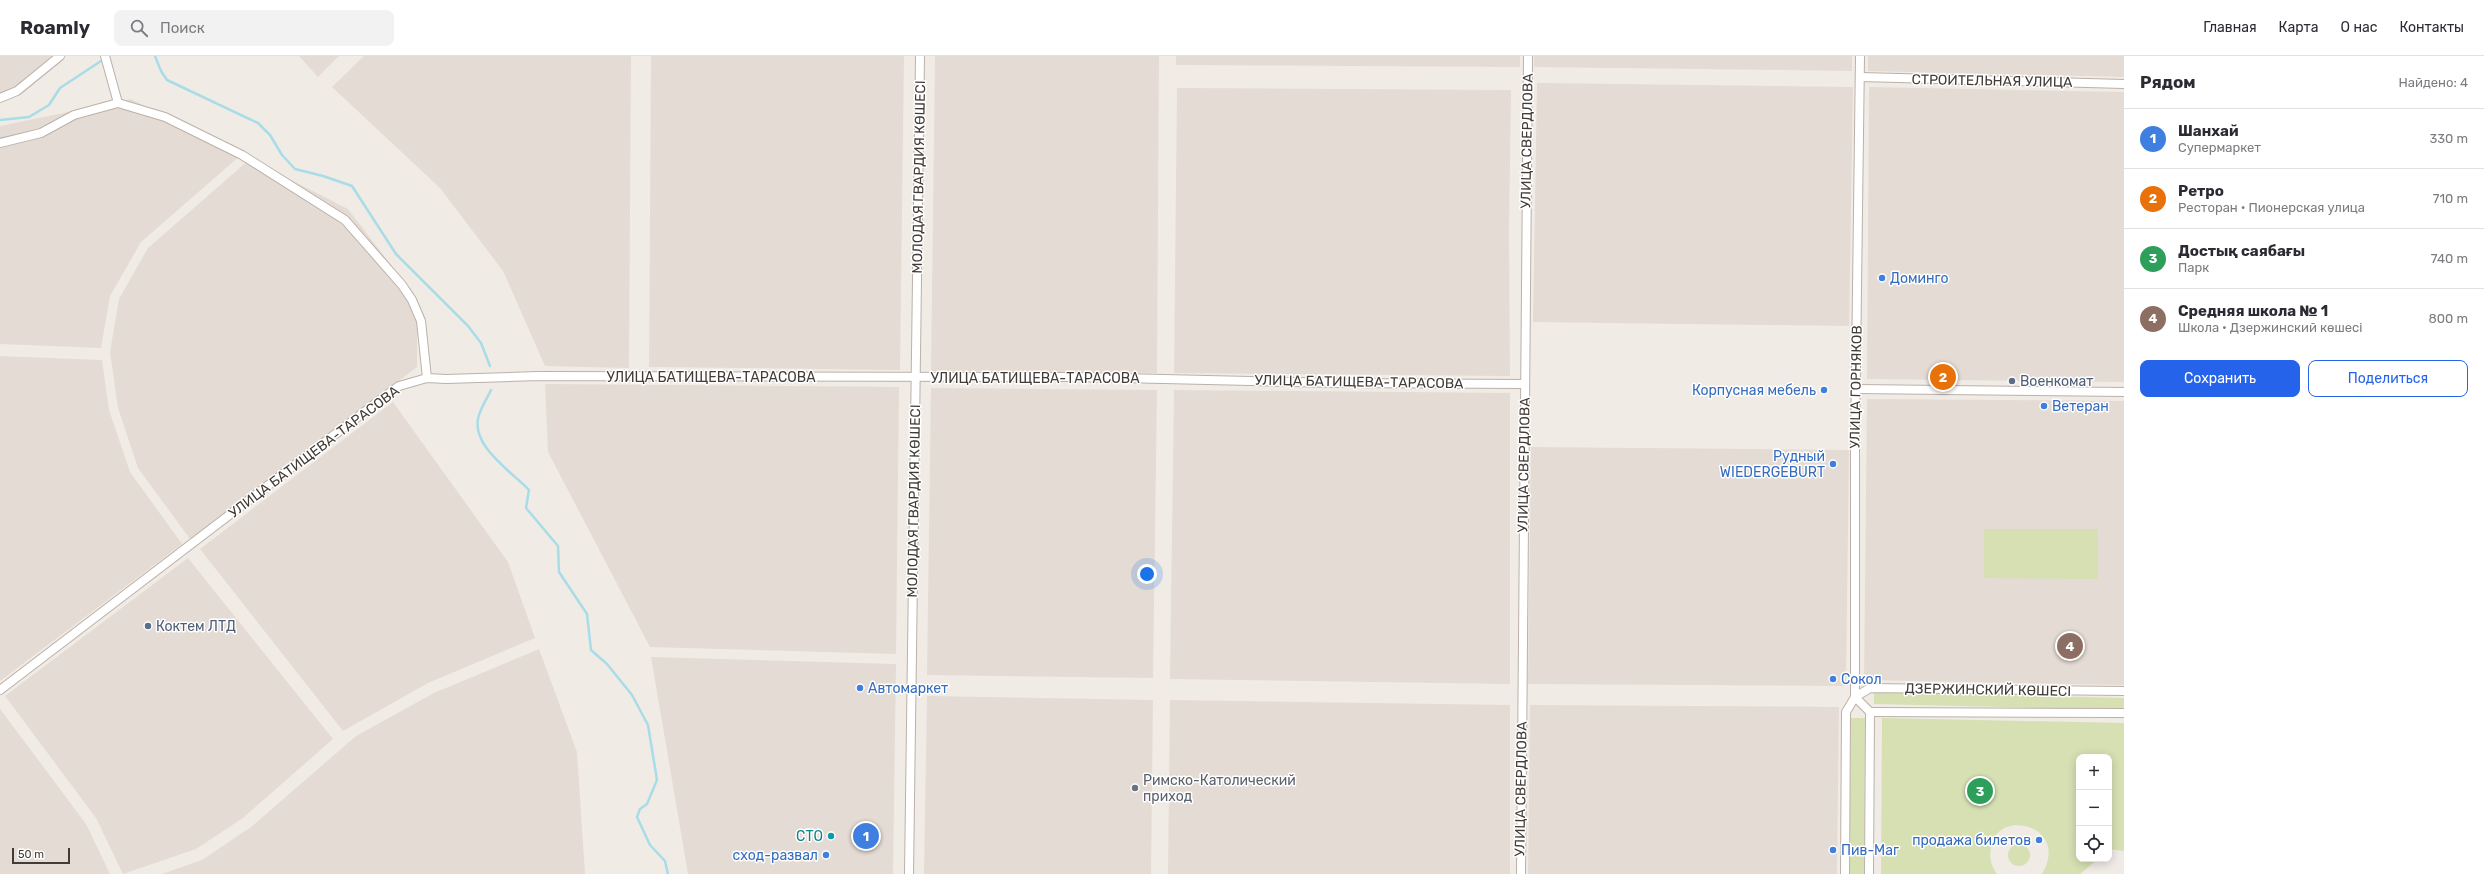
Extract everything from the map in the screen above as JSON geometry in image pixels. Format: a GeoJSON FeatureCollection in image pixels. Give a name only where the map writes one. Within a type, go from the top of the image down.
{"type":"FeatureCollection","features":[{"type":"Feature","properties":{"kind":"street"},"geometry":{"type":"LineString","coordinates":[[0,98],[17,91],[60,56]]}},
{"type":"Feature","properties":{"kind":"street","name":"МОЛОДАЯ ГВАРДИЯ КӨШЕСІ"},"geometry":{"type":"LineString","coordinates":[[909,874],[920,56]]}},
{"type":"Feature","properties":{"kind":"street","name":"УЛИЦА СВЕРДЛОВА"},"geometry":{"type":"LineString","coordinates":[[1521,874],[1528,56]]}},
{"type":"Feature","properties":{"kind":"street","name":"УЛИЦА ГОРНЯКОВ"},"geometry":{"type":"LineString","coordinates":[[1855,697],[1856,389],[1860,56]]}},
{"type":"Feature","properties":{"kind":"street"},"geometry":{"type":"LineString","coordinates":[[106,60],[118,103]]}},
{"type":"Feature","properties":{"kind":"street","name":"СТРОИТЕЛЬНАЯ УЛИЦА"},"geometry":{"type":"LineString","coordinates":[[1860,77],[2124,84]]}},
{"type":"Feature","properties":{"kind":"street"},"geometry":{"type":"LineString","coordinates":[[0,142],[41,133],[74,115],[118,103],[164,117],[242,155],[345,220],[402,285],[412,300],[421,321],[427,378]]}},
{"type":"Feature","properties":{"kind":"street","name":"УЛИЦА БАТИЩЕВА-ТАРАСОВА"},"geometry":{"type":"LineString","coordinates":[[0,690],[399,386],[427,378],[446,380],[538,376],[916,378],[1077,377],[1340,383],[1525,384]]}},
{"type":"Feature","properties":{"kind":"street"},"geometry":{"type":"LineString","coordinates":[[1856,389],[2124,392]]}},
{"type":"Feature","properties":{"kind":"street","name":"ДЗЕРЖИНСКИЙ КӨШЕСІ"},"geometry":{"type":"LineString","coordinates":[[1855,697],[1870,688],[2124,691]]}},
{"type":"Feature","properties":{"kind":"street"},"geometry":{"type":"LineString","coordinates":[[1845,874],[1846,712],[1855,697],[1870,712],[1868,874]]}},
{"type":"Feature","properties":{"kind":"street","name":"ДЗЕРЖИНСКИЙ КӨШЕСІ"},"geometry":{"type":"LineString","coordinates":[[1870,712],[2124,714]]}},
{"type":"Feature","properties":{"kind":"shaded area"},"geometry":{"type":"Polygon","coordinates":[[[0,56],[52,56],[3,96],[0,96],[0,56]]]}},
{"type":"Feature","properties":{"kind":"shaded area"},"geometry":{"type":"Polygon","coordinates":[[[299,56],[339,56],[318,77],[299,56]]]}},
{"type":"Feature","properties":{"kind":"shaded area"},"geometry":{"type":"Polygon","coordinates":[[[364,56],[631,56],[629,368],[545,366],[503,271],[440,188],[332,87],[364,56]]]}},
{"type":"Feature","properties":{"kind":"shaded area"},"geometry":{"type":"Polygon","coordinates":[[[651,56],[904,56],[900,370],[649,367],[651,56]]]}},
{"type":"Feature","properties":{"kind":"shaded area"},"geometry":{"type":"Polygon","coordinates":[[[935,56],[1159,56],[1157,373],[931,371],[935,56]]]}},
{"type":"Feature","properties":{"kind":"shaded area"},"geometry":{"type":"Polygon","coordinates":[[[1176,56],[1520,56],[1520,67],[1176,65],[1176,56]]]}},
{"type":"Feature","properties":{"kind":"shaded area"},"geometry":{"type":"Polygon","coordinates":[[[1534,56],[1852,56],[1852,71],[1534,67],[1534,56]]]}},
{"type":"Feature","properties":{"kind":"shaded area"},"geometry":{"type":"Polygon","coordinates":[[[1868,56],[2124,56],[2124,77],[1868,71],[1868,56]]]}},
{"type":"Feature","properties":{"kind":"shaded area"},"geometry":{"type":"Polygon","coordinates":[[[1537,83],[1853,87],[1849,326],[1533,322],[1537,83]]]}},
{"type":"Feature","properties":{"kind":"shaded area"},"geometry":{"type":"Polygon","coordinates":[[[1869,87],[2124,92],[2124,382],[1867,379],[1869,87]]]}},
{"type":"Feature","properties":{"kind":"shaded area"},"geometry":{"type":"Polygon","coordinates":[[[1177,88],[1511,90],[1509,232],[1510,376],[1174,373],[1177,88]]]}},
{"type":"Feature","properties":{"kind":"shaded area"},"geometry":{"type":"Polygon","coordinates":[[[131,99],[241,155],[141,242],[110,296],[101,348],[0,344],[0,126],[131,99]]]}},
{"type":"Feature","properties":{"kind":"shaded area"},"geometry":{"type":"Polygon","coordinates":[[[250,159],[348,209],[417,299],[417,367],[190,539],[138,468],[118,408],[110,352],[119,299],[148,248],[250,159]]]}},
{"type":"Feature","properties":{"kind":"shaded area"},"geometry":{"type":"Polygon","coordinates":[[[0,356],[102,360],[109,410],[130,472],[182,544],[0,681],[0,356]]]}},
{"type":"Feature","properties":{"kind":"shaded area"},"geometry":{"type":"Polygon","coordinates":[[[545,384],[899,387],[896,654],[650,647],[548,452],[545,384]]]}},
{"type":"Feature","properties":{"kind":"shaded area"},"geometry":{"type":"Polygon","coordinates":[[[931,388],[1157,390],[1153,678],[927,675],[931,388]]]}},
{"type":"Feature","properties":{"kind":"shaded area"},"geometry":{"type":"Polygon","coordinates":[[[1174,390],[1510,393],[1510,684],[1170,679],[1174,390]]]}},
{"type":"Feature","properties":{"kind":"shaded area"},"geometry":{"type":"Polygon","coordinates":[[[1867,399],[2124,401],[2124,685],[1864,680],[1867,399]]]}},
{"type":"Feature","properties":{"kind":"shaded area"},"geometry":{"type":"Polygon","coordinates":[[[393,402],[508,562],[535,638],[428,683],[343,731],[200,549],[393,402]]]}},
{"type":"Feature","properties":{"kind":"shaded area"},"geometry":{"type":"Polygon","coordinates":[[[1531,447],[1849,450],[1846,686],[1528,684],[1531,447]]]}},
{"type":"Feature","properties":{"kind":"shaded area"},"geometry":{"type":"Polygon","coordinates":[[[188,558],[333,739],[243,818],[196,849],[123,874],[96,818],[5,696],[188,558]]]}},
{"type":"Feature","properties":{"kind":"shaded area"},"geometry":{"type":"Polygon","coordinates":[[[539,649],[577,752],[585,874],[162,874],[202,860],[251,827],[356,736],[434,693],[539,649]]]}},
{"type":"Feature","properties":{"kind":"shaded area"},"geometry":{"type":"Polygon","coordinates":[[[651,657],[896,664],[893,874],[688,874],[651,657]]]}},
{"type":"Feature","properties":{"kind":"shaded area"},"geometry":{"type":"Polygon","coordinates":[[[927,696],[1153,700],[1151,874],[924,874],[927,696]]]}},
{"type":"Feature","properties":{"kind":"shaded area"},"geometry":{"type":"Polygon","coordinates":[[[1170,700],[1510,705],[1510,874],[1168,874],[1170,700]]]}},
{"type":"Feature","properties":{"kind":"shaded area"},"geometry":{"type":"Polygon","coordinates":[[[1530,705],[1839,707],[1837,874],[1528,874],[1530,705]]]}},
{"type":"Feature","properties":{"kind":"shaded area"},"geometry":{"type":"Polygon","coordinates":[[[0,709],[86,824],[110,874],[0,874],[0,709]]]}},
{"type":"Feature","properties":{"kind":"green space"},"geometry":{"type":"Polygon","coordinates":[[[1984,529],[2098,529],[2098,579],[1984,578],[1984,529]]]}},
{"type":"Feature","properties":{"kind":"green space"},"geometry":{"type":"Polygon","coordinates":[[[1874,692],[2124,698],[2124,710],[1874,704],[1874,692]]]}},
{"type":"Feature","properties":{"kind":"green space"},"geometry":{"type":"Polygon","coordinates":[[[1851,718],[1865,718],[1864,874],[1849,874],[1851,718]]]}},
{"type":"Feature","properties":{"kind":"green space"},"geometry":{"type":"Polygon","coordinates":[[[1882,718],[2124,723],[2124,851],[2112,849],[2112,754],[2076,754],[2076,862],[2094,862],[2080,874],[2042,874],[2048,857],[2047,844],[2040,833],[2029,827],[2017,825],[2005,828],[1996,835],[1991,848],[1990,859],[1997,874],[1881,874],[1882,718]]]}},
{"type":"Feature","properties":{"kind":"green space"},"geometry":{"type":"Polygon","coordinates":[[[2019,844],[2027,847],[2030,855],[2027,863],[2019,866],[2011,863],[2008,855],[2011,847],[2019,844]]]}},
{"type":"Feature","properties":{"kind":"waterway"},"geometry":{"type":"LineString","coordinates":[[155,56],[161,71],[167,80],[258,123],[270,135],[282,155],[295,169],[323,176],[352,186],[396,254],[468,326],[481,343],[490,366]]}},
{"type":"Feature","properties":{"kind":"waterway"},"geometry":{"type":"LineString","coordinates":[[0,120],[29,117],[49,105],[60,88],[104,59]]}},
{"type":"Feature","properties":{"kind":"waterway"},"geometry":{"type":"LineString","coordinates":[[491,390],[479,415],[478,426],[480,437],[494,457],[529,490],[526,508],[558,546],[559,572],[587,614],[591,650],[607,664],[632,695],[648,725],[657,780],[647,804],[640,809],[637,817],[650,845],[665,861],[668,874]]}},
{"type":"Feature","properties":{"kind":"place","name":"Доминго"},"geometry":{"type":"Point","coordinates":[1882,278]}},
{"type":"Feature","properties":{"kind":"place","name":"Ретро"},"geometry":{"type":"Point","coordinates":[1943,377]}},
{"type":"Feature","properties":{"kind":"place","name":"Военкомат"},"geometry":{"type":"Point","coordinates":[2012,381]}},
{"type":"Feature","properties":{"kind":"place","name":"Корпусная мебель"},"geometry":{"type":"Point","coordinates":[1824,390]}},
{"type":"Feature","properties":{"kind":"place","name":"Ветеран"},"geometry":{"type":"Point","coordinates":[2044,406]}},
{"type":"Feature","properties":{"kind":"place","name":"Рудный WIEDERGEBURT"},"geometry":{"type":"Point","coordinates":[1833,464]}},
{"type":"Feature","properties":{"kind":"place","name":"Коктем ЛТД"},"geometry":{"type":"Point","coordinates":[148,626]}},
{"type":"Feature","properties":{"kind":"place","name":"Средняя школа № 1"},"geometry":{"type":"Point","coordinates":[2070,646]}},
{"type":"Feature","properties":{"kind":"place","name":"Сокол"},"geometry":{"type":"Point","coordinates":[1833,679]}},
{"type":"Feature","properties":{"kind":"place","name":"Автомаркет"},"geometry":{"type":"Point","coordinates":[860,688]}},
{"type":"Feature","properties":{"kind":"place","name":"Римско-Католический приход"},"geometry":{"type":"Point","coordinates":[1135,788]}},
{"type":"Feature","properties":{"kind":"place","name":"Достық саябағы"},"geometry":{"type":"Point","coordinates":[1980,791]}},
{"type":"Feature","properties":{"kind":"place","name":"СТО"},"geometry":{"type":"Point","coordinates":[831,836]}},
{"type":"Feature","properties":{"kind":"place","name":"Шанхай"},"geometry":{"type":"Point","coordinates":[866,836]}},
{"type":"Feature","properties":{"kind":"place","name":"продажа билетов"},"geometry":{"type":"Point","coordinates":[2039,840]}},
{"type":"Feature","properties":{"kind":"place","name":"Пив-Маг"},"geometry":{"type":"Point","coordinates":[1833,850]}},
{"type":"Feature","properties":{"kind":"place","name":"сход-развал"},"geometry":{"type":"Point","coordinates":[826,855]}}]}
